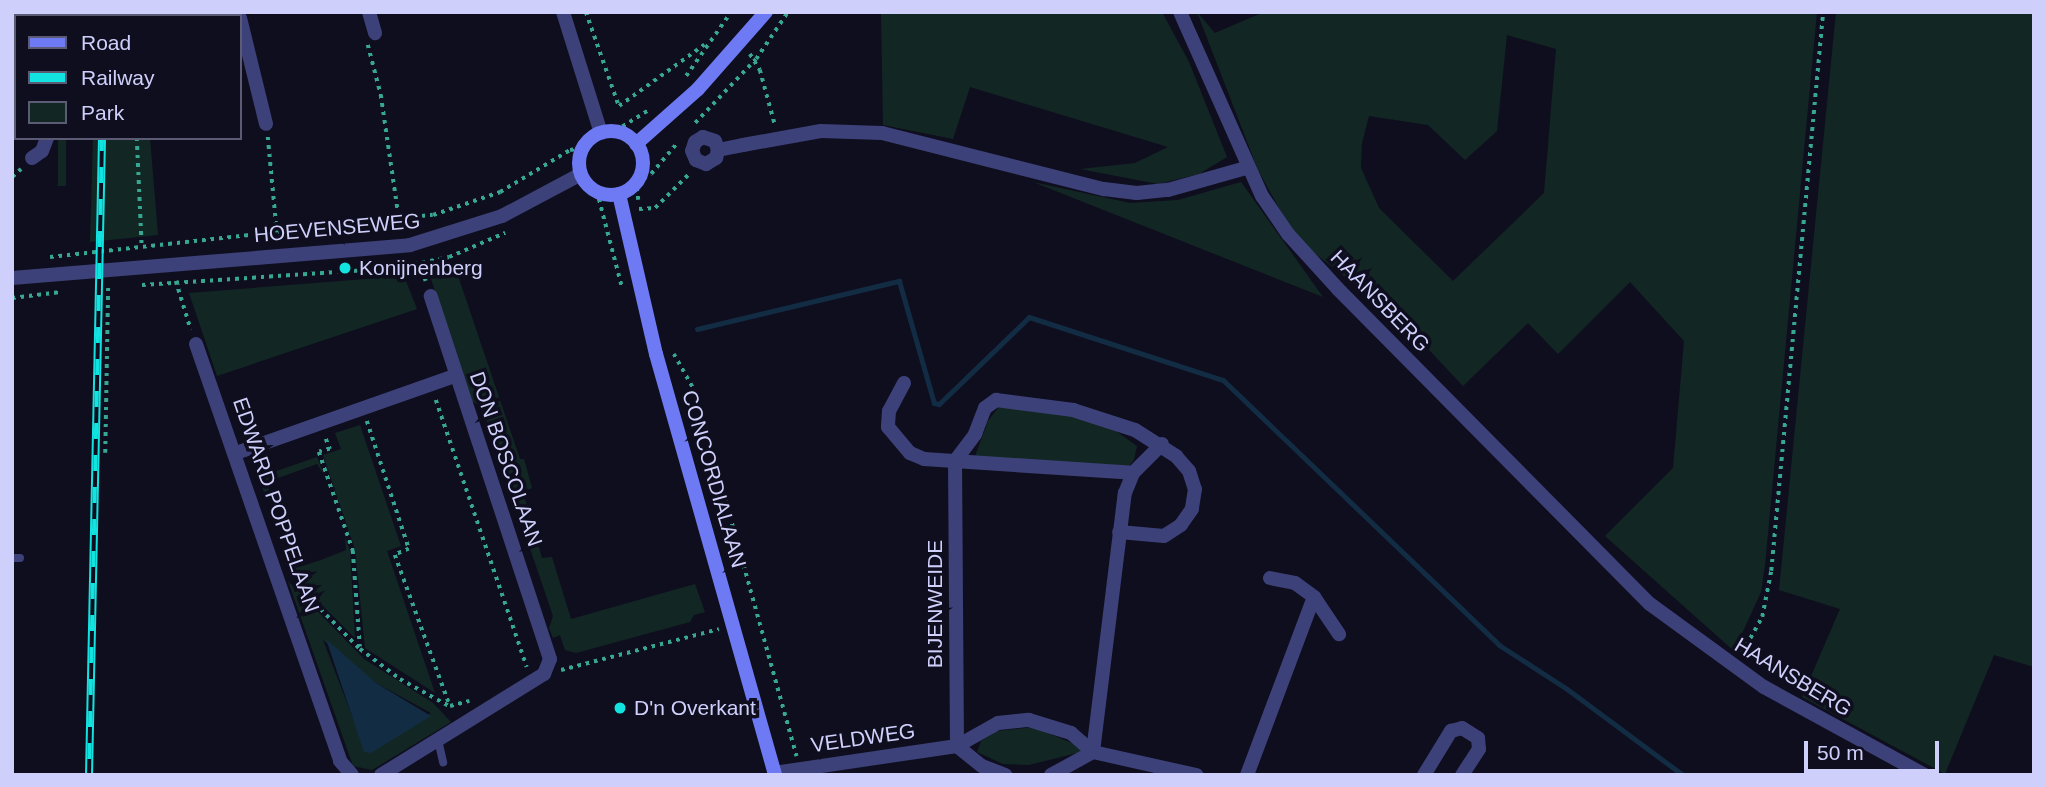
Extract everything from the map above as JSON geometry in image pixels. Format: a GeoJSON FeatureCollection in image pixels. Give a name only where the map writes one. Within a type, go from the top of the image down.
{"type":"FeatureCollection","features":[{"type":"Feature","properties":{"kind":"main road"},"geometry":{"type":"LineString","coordinates":[[636,144],[698,89],[766,12]]}},
{"type":"Feature","properties":{"kind":"main road"},"geometry":{"type":"LineString","coordinates":[[608,132],[636,144],[643,163],[636,183],[619,194],[597,191],[581,174],[583,148],[608,132]]}},
{"type":"Feature","properties":{"kind":"main road","name":"CONCORDIALAAN"},"geometry":{"type":"LineString","coordinates":[[619,194],[656,354],[735,624],[774,774]]}},
{"type":"Feature","properties":{"kind":"street"},"geometry":{"type":"LineString","coordinates":[[369,12],[374,33]]}},
{"type":"Feature","properties":{"kind":"street"},"geometry":{"type":"LineString","coordinates":[[563,12],[608,132]]}},
{"type":"Feature","properties":{"kind":"street","name":"HAANSBERG"},"geometry":{"type":"LineString","coordinates":[[1180,12],[1246,168],[1288,234],[1338,289],[1625,582],[1733,667],[1796,706],[1925,775]]}},
{"type":"Feature","properties":{"kind":"street"},"geometry":{"type":"LineString","coordinates":[[242,28],[267,124]]}},
{"type":"Feature","properties":{"kind":"street"},"geometry":{"type":"LineString","coordinates":[[718,150],[821,131],[882,133],[1122,192],[1168,190],[1246,168]]}},
{"type":"Feature","properties":{"kind":"street"},"geometry":{"type":"LineString","coordinates":[[711,139],[718,150],[713,161],[703,164],[692,155],[697,140],[711,139]]}},
{"type":"Feature","properties":{"kind":"street"},"geometry":{"type":"LineString","coordinates":[[32,158],[42,151],[46,140]]}},
{"type":"Feature","properties":{"kind":"street","name":"HOEVENSEWEG"},"geometry":{"type":"LineString","coordinates":[[12,278],[83,269],[428,241],[502,216],[581,174]]}},
{"type":"Feature","properties":{"kind":"street","name":"DON BOSCOLAAN"},"geometry":{"type":"LineString","coordinates":[[431,296],[549,650],[548,668]]}},
{"type":"Feature","properties":{"kind":"street","name":"EDWARD POPPELAAN"},"geometry":{"type":"LineString","coordinates":[[196,344],[236,453],[340,761],[352,775]]}},
{"type":"Feature","properties":{"kind":"street"},"geometry":{"type":"LineString","coordinates":[[236,453],[456,376]]}},
{"type":"Feature","properties":{"kind":"street"},"geometry":{"type":"LineString","coordinates":[[904,383],[889,411],[894,438],[924,458],[1133,473]]}},
{"type":"Feature","properties":{"kind":"street"},"geometry":{"type":"LineString","coordinates":[[955,461],[975,434],[985,408],[996,400],[1073,410],[1135,430],[1162,444],[1189,471],[1195,489],[1192,509],[1181,525],[1164,536],[1119,532]]}},
{"type":"Feature","properties":{"kind":"street"},"geometry":{"type":"LineString","coordinates":[[1051,775],[1093,752],[1119,532],[1133,473],[1162,444]]}},
{"type":"Feature","properties":{"kind":"street","name":"BIJENWEIDE"},"geometry":{"type":"LineString","coordinates":[[955,461],[957,746]]}},
{"type":"Feature","properties":{"kind":"street"},"geometry":{"type":"LineString","coordinates":[[1270,578],[1294,583],[1314,597],[1339,634]]}},
{"type":"Feature","properties":{"kind":"street"},"geometry":{"type":"LineString","coordinates":[[1247,775],[1314,597]]}},
{"type":"Feature","properties":{"kind":"street"},"geometry":{"type":"LineString","coordinates":[[381,775],[405,768],[438,740],[531,682],[548,668]]}},
{"type":"Feature","properties":{"kind":"street","name":"VELDWEG"},"geometry":{"type":"LineString","coordinates":[[774,774],[801,767],[957,746],[998,723],[1029,720],[1071,733],[1093,752],[1196,775]]}},
{"type":"Feature","properties":{"kind":"street"},"geometry":{"type":"LineString","coordinates":[[1424,775],[1451,731],[1462,728],[1478,738],[1479,749],[1462,775]]}},
{"type":"Feature","properties":{"kind":"street"},"geometry":{"type":"LineString","coordinates":[[957,746],[982,766],[1005,775]]}},
{"type":"Feature","properties":{"kind":"lane"},"geometry":{"type":"LineString","coordinates":[[438,740],[443,762]]}},
{"type":"Feature","properties":{"kind":"path"},"geometry":{"type":"LineString","coordinates":[[586,12],[619,106],[704,45],[730,13]]}},
{"type":"Feature","properties":{"kind":"path"},"geometry":{"type":"LineString","coordinates":[[692,126],[755,59],[788,12]]}},
{"type":"Feature","properties":{"kind":"path"},"geometry":{"type":"LineString","coordinates":[[1733,667],[1762,617],[1771,571],[1823,12]]}},
{"type":"Feature","properties":{"kind":"path"},"geometry":{"type":"LineString","coordinates":[[374,33],[367,40],[381,95],[399,219]]}},
{"type":"Feature","properties":{"kind":"path"},"geometry":{"type":"LineString","coordinates":[[683,81],[704,45]]}},
{"type":"Feature","properties":{"kind":"path"},"geometry":{"type":"LineString","coordinates":[[755,59],[779,139]]}},
{"type":"Feature","properties":{"kind":"path"},"geometry":{"type":"LineString","coordinates":[[608,132],[655,106]]}},
{"type":"Feature","properties":{"kind":"path"},"geometry":{"type":"LineString","coordinates":[[267,124],[277,233]]}},
{"type":"Feature","properties":{"kind":"path"},"geometry":{"type":"LineString","coordinates":[[636,183],[650,174],[684,136]]}},
{"type":"Feature","properties":{"kind":"path"},"geometry":{"type":"LineString","coordinates":[[137,140],[142,247]]}},
{"type":"Feature","properties":{"kind":"path","name":"HOEVENSEWEG"},"geometry":{"type":"LineString","coordinates":[[87,252],[433,215],[500,192],[570,150],[583,148]]}},
{"type":"Feature","properties":{"kind":"path"},"geometry":{"type":"LineString","coordinates":[[642,222],[639,209],[654,208],[671,187],[703,164]]}},
{"type":"Feature","properties":{"kind":"path"},"geometry":{"type":"LineString","coordinates":[[174,244],[178,292],[196,344]]}},
{"type":"Feature","properties":{"kind":"path"},"geometry":{"type":"LineString","coordinates":[[420,263],[431,296]]}},
{"type":"Feature","properties":{"kind":"path"},"geometry":{"type":"LineString","coordinates":[[105,453],[108,287]]}},
{"type":"Feature","properties":{"kind":"path"},"geometry":{"type":"LineString","coordinates":[[12,298],[66,291]]}},
{"type":"Feature","properties":{"kind":"path","name":"CONCORDIALAAN"},"geometry":{"type":"LineString","coordinates":[[670,345],[696,393],[756,618],[801,767]]}},
{"type":"Feature","properties":{"kind":"path"},"geometry":{"type":"LineString","coordinates":[[431,385],[531,682]]}},
{"type":"Feature","properties":{"kind":"path"},"geometry":{"type":"LineString","coordinates":[[363,409],[409,549],[394,555],[450,706],[460,726]]}},
{"type":"Feature","properties":{"kind":"path"},"geometry":{"type":"LineString","coordinates":[[321,424],[330,449],[319,452],[353,551],[360,649]]}},
{"type":"Feature","properties":{"kind":"path"},"geometry":{"type":"LineString","coordinates":[[272,559],[360,649],[400,679],[450,706]]}},
{"type":"Feature","properties":{"kind":"path"},"geometry":{"type":"LineString","coordinates":[[548,668],[562,671],[735,624]]}},
{"type":"Feature","properties":{"kind":"green space"},"geometry":{"type":"Polygon","coordinates":[[[881,12],[1162,12],[1189,62],[1227,157],[1199,174],[1158,184],[1080,169],[1135,163],[1168,147],[970,87],[953,139],[883,125],[881,12]]]}},
{"type":"Feature","properties":{"kind":"green space"},"geometry":{"type":"Polygon","coordinates":[[[1197,12],[1215,33],[1264,12],[1817,12],[1765,565],[1761,592],[1734,651],[1605,536],[1673,468],[1684,341],[1630,282],[1558,354],[1528,323],[1463,386],[1401,320],[1309,249],[1285,219],[1258,170],[1197,12]],[[1507,35],[1497,131],[1465,160],[1428,125],[1369,116],[1362,143],[1361,168],[1379,208],[1453,281],[1544,193],[1556,49],[1507,35]]]}},
{"type":"Feature","properties":{"kind":"green space"},"geometry":{"type":"Polygon","coordinates":[[[1836,12],[2034,12],[2034,667],[1994,655],[1945,774],[1802,697],[1840,609],[1779,590],[1836,12]]]}},
{"type":"Feature","properties":{"kind":"green space"},"geometry":{"type":"Polygon","coordinates":[[[58,140],[66,140],[66,186],[58,186],[58,140]]]}},
{"type":"Feature","properties":{"kind":"green space"},"geometry":{"type":"Polygon","coordinates":[[[93,140],[150,140],[158,235],[90,242],[93,140]]]}},
{"type":"Feature","properties":{"kind":"green space"},"geometry":{"type":"Polygon","coordinates":[[[1033,182],[1130,203],[1178,200],[1241,182],[1323,297],[1033,182]]]}},
{"type":"Feature","properties":{"kind":"green space"},"geometry":{"type":"Polygon","coordinates":[[[454,264],[520,459],[524,459],[532,488],[523,492],[542,558],[552,557],[571,619],[695,584],[705,612],[694,615],[690,622],[576,653],[565,650],[560,635],[553,638],[549,628],[553,616],[482,407],[472,401],[428,270],[454,264]]]}},
{"type":"Feature","properties":{"kind":"green space"},"geometry":{"type":"Polygon","coordinates":[[[404,276],[417,309],[217,376],[189,293],[404,276]]]}},
{"type":"Feature","properties":{"kind":"green space"},"geometry":{"type":"Polygon","coordinates":[[[1001,404],[1103,422],[1137,446],[1134,460],[1128,467],[974,459],[988,421],[1001,404]]]}},
{"type":"Feature","properties":{"kind":"green space"},"geometry":{"type":"Polygon","coordinates":[[[360,425],[401,546],[387,551],[435,693],[365,648],[355,549],[323,455],[341,449],[335,433],[360,425]]]}},
{"type":"Feature","properties":{"kind":"green space"},"geometry":{"type":"Polygon","coordinates":[[[317,457],[324,475],[317,464],[267,482],[270,493],[265,495],[259,477],[317,457]]]}},
{"type":"Feature","properties":{"kind":"green space"},"geometry":{"type":"Polygon","coordinates":[[[345,537],[350,551],[355,638],[306,589],[287,557],[291,555],[296,568],[321,560],[346,550],[345,537]]]}},
{"type":"Feature","properties":{"kind":"green space"},"geometry":{"type":"Polygon","coordinates":[[[288,581],[364,659],[433,703],[451,722],[372,770],[353,766],[288,581]],[[323,640],[366,753],[431,713],[376,683],[323,640]]]}},
{"type":"Feature","properties":{"kind":"green space"},"geometry":{"type":"Polygon","coordinates":[[[1033,727],[1089,750],[1029,765],[1003,764],[977,752],[981,741],[997,731],[1033,727]]]}},
{"type":"Feature","properties":{"kind":"water"},"geometry":{"type":"Polygon","coordinates":[[[326,639],[376,683],[431,716],[371,753],[364,752],[326,639]]]}},
{"type":"Feature","properties":{"kind":"waterway"},"geometry":{"type":"LineString","coordinates":[[697,329],[899,281],[934,403],[939,404],[1029,317],[1223,380],[1499,645],[1567,689],[1683,775]]}},
{"type":"Feature","properties":{"kind":"railway"},"geometry":{"type":"LineString","coordinates":[[89,775],[102,140]]}},
{"type":"Feature","properties":{"kind":"place","name":"Konijnenberg"},"geometry":{"type":"Point","coordinates":[345,268]}},
{"type":"Feature","properties":{"kind":"place","name":"D'n Overkant"},"geometry":{"type":"Point","coordinates":[620,708]}}]}
